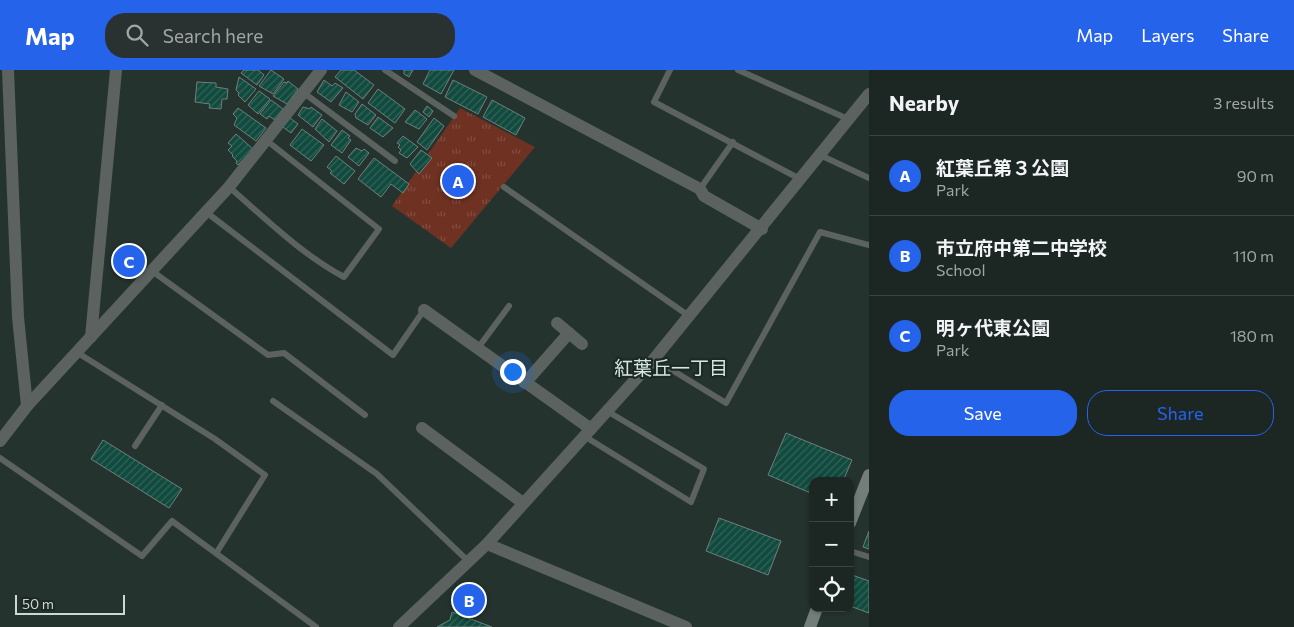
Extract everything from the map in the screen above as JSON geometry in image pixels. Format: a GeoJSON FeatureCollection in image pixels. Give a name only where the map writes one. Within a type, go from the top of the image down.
{"type":"FeatureCollection","features":[{"type":"Feature","properties":{"kind":"street"},"geometry":{"type":"LineString","coordinates":[[8,70],[8,117],[18,317],[27,406]]}},
{"type":"Feature","properties":{"kind":"street"},"geometry":{"type":"LineString","coordinates":[[91,337],[116,70]]}},
{"type":"Feature","properties":{"kind":"street"},"geometry":{"type":"LineString","coordinates":[[0,441],[27,406],[229,187],[321,70]]}},
{"type":"Feature","properties":{"kind":"street"},"geometry":{"type":"LineString","coordinates":[[475,70],[700,189],[704,196],[762,229]]}},
{"type":"Feature","properties":{"kind":"street"},"geometry":{"type":"LineString","coordinates":[[399,627],[487,544],[654,359],[762,229],[869,94]]}},
{"type":"Feature","properties":{"kind":"street"},"geometry":{"type":"LineString","coordinates":[[424,310],[525,383],[588,433]]}},
{"type":"Feature","properties":{"kind":"street"},"geometry":{"type":"LineString","coordinates":[[557,323],[582,344]]}},
{"type":"Feature","properties":{"kind":"street"},"geometry":{"type":"LineString","coordinates":[[525,383],[569,333]]}},
{"type":"Feature","properties":{"kind":"street"},"geometry":{"type":"LineString","coordinates":[[422,428],[523,503]]}},
{"type":"Feature","properties":{"kind":"street"},"geometry":{"type":"LineString","coordinates":[[850,522],[866,489],[869,475]]}},
{"type":"Feature","properties":{"kind":"street"},"geometry":{"type":"LineString","coordinates":[[487,544],[686,627]]}},
{"type":"Feature","properties":{"kind":"street"},"geometry":{"type":"LineString","coordinates":[[810,627],[816,612]]}},
{"type":"Feature","properties":{"kind":"lane"},"geometry":{"type":"LineString","coordinates":[[385,70],[454,116]]}},
{"type":"Feature","properties":{"kind":"lane"},"geometry":{"type":"LineString","coordinates":[[670,70],[654,102],[800,179]]}},
{"type":"Feature","properties":{"kind":"lane"},"geometry":{"type":"LineString","coordinates":[[738,70],[848,120]]}},
{"type":"Feature","properties":{"kind":"lane"},"geometry":{"type":"LineString","coordinates":[[304,93],[395,161]]}},
{"type":"Feature","properties":{"kind":"lane"},"geometry":{"type":"LineString","coordinates":[[229,187],[328,269],[344,277],[379,229],[266,140]]}},
{"type":"Feature","properties":{"kind":"lane"},"geometry":{"type":"LineString","coordinates":[[700,189],[733,142]]}},
{"type":"Feature","properties":{"kind":"lane"},"geometry":{"type":"LineString","coordinates":[[820,155],[869,178]]}},
{"type":"Feature","properties":{"kind":"lane"},"geometry":{"type":"LineString","coordinates":[[504,187],[689,316]]}},
{"type":"Feature","properties":{"kind":"lane"},"geometry":{"type":"LineString","coordinates":[[206,212],[393,354],[424,310]]}},
{"type":"Feature","properties":{"kind":"lane"},"geometry":{"type":"LineString","coordinates":[[654,359],[726,403],[820,232],[869,246]]}},
{"type":"Feature","properties":{"kind":"lane"},"geometry":{"type":"LineString","coordinates":[[152,272],[268,356],[284,353],[365,415]]}},
{"type":"Feature","properties":{"kind":"lane"},"geometry":{"type":"LineString","coordinates":[[478,348],[510,306]]}},
{"type":"Feature","properties":{"kind":"lane"},"geometry":{"type":"LineString","coordinates":[[78,352],[215,438],[265,475],[216,552]]}},
{"type":"Feature","properties":{"kind":"lane"},"geometry":{"type":"LineString","coordinates":[[273,401],[377,474],[468,561]]}},
{"type":"Feature","properties":{"kind":"lane"},"geometry":{"type":"LineString","coordinates":[[135,446],[162,405]]}},
{"type":"Feature","properties":{"kind":"lane"},"geometry":{"type":"LineString","coordinates":[[588,433],[691,502],[704,469],[607,411]]}},
{"type":"Feature","properties":{"kind":"lane"},"geometry":{"type":"LineString","coordinates":[[0,458],[142,556],[172,521],[316,627]]}},
{"type":"Feature","properties":{"kind":"lane"},"geometry":{"type":"LineString","coordinates":[[854,552],[869,558]]}},
{"type":"Feature","properties":{"kind":"green space"},"geometry":{"type":"Polygon","coordinates":[[[460,108],[535,147],[451,248],[392,206],[460,108]]]}},
{"type":"Feature","properties":{"kind":"building"},"geometry":{"type":"Polygon","coordinates":[[[244,70],[258,70],[264,75],[257,85],[241,73],[244,70]]]}},
{"type":"Feature","properties":{"kind":"building"},"geometry":{"type":"Polygon","coordinates":[[[271,70],[284,79],[273,94],[259,86],[271,70]]]}},
{"type":"Feature","properties":{"kind":"building"},"geometry":{"type":"Polygon","coordinates":[[[341,70],[354,70],[374,85],[363,99],[335,77],[341,70]]]}},
{"type":"Feature","properties":{"kind":"building"},"geometry":{"type":"Polygon","coordinates":[[[404,70],[413,70],[409,77],[404,74],[404,70]]]}},
{"type":"Feature","properties":{"kind":"building"},"geometry":{"type":"Polygon","coordinates":[[[430,70],[454,70],[441,94],[423,84],[430,70]]]}},
{"type":"Feature","properties":{"kind":"building"},"geometry":{"type":"Polygon","coordinates":[[[239,77],[256,89],[245,102],[236,90],[239,77]]]}},
{"type":"Feature","properties":{"kind":"building"},"geometry":{"type":"Polygon","coordinates":[[[324,80],[332,86],[335,83],[343,88],[331,102],[317,92],[324,80]]]}},
{"type":"Feature","properties":{"kind":"building"},"geometry":{"type":"Polygon","coordinates":[[[453,80],[487,97],[478,114],[445,97],[453,80]]]}},
{"type":"Feature","properties":{"kind":"building"},"geometry":{"type":"Polygon","coordinates":[[[288,81],[298,89],[287,104],[273,96],[284,82],[287,83],[288,81]]]}},
{"type":"Feature","properties":{"kind":"building"},"geometry":{"type":"Polygon","coordinates":[[[197,82],[216,83],[216,87],[228,89],[227,99],[222,99],[221,109],[209,108],[210,104],[195,102],[197,82]]]}},
{"type":"Feature","properties":{"kind":"building"},"geometry":{"type":"Polygon","coordinates":[[[378,89],[405,109],[395,123],[368,103],[378,89]]]}},
{"type":"Feature","properties":{"kind":"building"},"geometry":{"type":"Polygon","coordinates":[[[259,91],[270,99],[258,114],[248,105],[259,91]]]}},
{"type":"Feature","properties":{"kind":"building"},"geometry":{"type":"Polygon","coordinates":[[[346,92],[359,102],[352,112],[339,105],[346,92]]]}},
{"type":"Feature","properties":{"kind":"building"},"geometry":{"type":"Polygon","coordinates":[[[271,100],[283,109],[275,120],[269,116],[267,119],[260,114],[271,100]]]}},
{"type":"Feature","properties":{"kind":"building"},"geometry":{"type":"Polygon","coordinates":[[[492,100],[525,118],[516,135],[483,117],[492,100]]]}},
{"type":"Feature","properties":{"kind":"building"},"geometry":{"type":"Polygon","coordinates":[[[362,104],[376,115],[368,125],[356,118],[355,114],[362,104]]]}},
{"type":"Feature","properties":{"kind":"building"},"geometry":{"type":"Polygon","coordinates":[[[427,106],[433,111],[429,117],[423,112],[427,106]]]}},
{"type":"Feature","properties":{"kind":"building"},"geometry":{"type":"Polygon","coordinates":[[[303,107],[310,109],[311,107],[322,115],[313,127],[298,115],[303,107]]]}},
{"type":"Feature","properties":{"kind":"building"},"geometry":{"type":"Polygon","coordinates":[[[238,108],[266,128],[256,141],[234,125],[237,118],[233,114],[238,108]]]}},
{"type":"Feature","properties":{"kind":"building"},"geometry":{"type":"Polygon","coordinates":[[[415,110],[427,119],[419,129],[405,122],[415,110]]]}},
{"type":"Feature","properties":{"kind":"building"},"geometry":{"type":"Polygon","coordinates":[[[378,117],[393,128],[383,137],[370,128],[378,117]]]}},
{"type":"Feature","properties":{"kind":"building"},"geometry":{"type":"Polygon","coordinates":[[[290,118],[298,124],[291,133],[283,127],[290,118]]]}},
{"type":"Feature","properties":{"kind":"building"},"geometry":{"type":"Polygon","coordinates":[[[434,118],[444,126],[427,150],[417,142],[434,118]]]}},
{"type":"Feature","properties":{"kind":"building"},"geometry":{"type":"Polygon","coordinates":[[[322,119],[337,131],[329,142],[315,129],[322,119]]]}},
{"type":"Feature","properties":{"kind":"building"},"geometry":{"type":"Polygon","coordinates":[[[302,129],[324,145],[311,161],[290,145],[302,129]]]}},
{"type":"Feature","properties":{"kind":"building"},"geometry":{"type":"Polygon","coordinates":[[[342,130],[350,136],[348,138],[351,140],[342,153],[331,145],[342,130]]]}},
{"type":"Feature","properties":{"kind":"building"},"geometry":{"type":"Polygon","coordinates":[[[236,134],[253,149],[238,165],[228,150],[232,146],[228,143],[236,134]]]}},
{"type":"Feature","properties":{"kind":"building"},"geometry":{"type":"Polygon","coordinates":[[[403,136],[418,147],[407,158],[399,153],[401,150],[398,147],[400,145],[397,143],[403,136]]]}},
{"type":"Feature","properties":{"kind":"building"},"geometry":{"type":"Polygon","coordinates":[[[356,148],[362,151],[364,149],[369,153],[359,166],[348,157],[356,148]]]}},
{"type":"Feature","properties":{"kind":"building"},"geometry":{"type":"Polygon","coordinates":[[[421,150],[432,158],[419,174],[410,164],[421,150]]]}},
{"type":"Feature","properties":{"kind":"building"},"geometry":{"type":"Polygon","coordinates":[[[336,156],[355,171],[344,184],[330,173],[332,171],[327,167],[336,156]]]}},
{"type":"Feature","properties":{"kind":"building"},"geometry":{"type":"Polygon","coordinates":[[[374,158],[409,184],[403,193],[391,184],[381,197],[358,179],[374,158]]]}},
{"type":"Feature","properties":{"kind":"building"},"geometry":{"type":"Polygon","coordinates":[[[786,433],[852,460],[845,477],[809,477],[809,492],[768,475],[786,433]]]}},
{"type":"Feature","properties":{"kind":"building"},"geometry":{"type":"Polygon","coordinates":[[[103,440],[182,489],[169,508],[91,459],[103,440]]]}},
{"type":"Feature","properties":{"kind":"building"},"geometry":{"type":"Polygon","coordinates":[[[719,518],[781,541],[768,575],[706,551],[719,518]]]}},
{"type":"Feature","properties":{"kind":"building"},"geometry":{"type":"Polygon","coordinates":[[[869,531],[869,549],[863,547],[869,531]]]}},
{"type":"Feature","properties":{"kind":"building"},"geometry":{"type":"Polygon","coordinates":[[[854,576],[869,581],[869,613],[854,607],[854,576]]]}},
{"type":"Feature","properties":{"kind":"building"},"geometry":{"type":"Polygon","coordinates":[[[452,612],[492,627],[437,627],[450,620],[452,612]]]}},
{"type":"Feature","properties":{"kind":"place","name":"紅葉丘第３公園"},"geometry":{"type":"Point","coordinates":[458,181]}},
{"type":"Feature","properties":{"kind":"place","name":"明ヶ代東公園"},"geometry":{"type":"Point","coordinates":[129,261]}},
{"type":"Feature","properties":{"kind":"place","name":"市立府中第二中学校"},"geometry":{"type":"Point","coordinates":[469,600]}},
{"type":"Feature","properties":{"kind":"district","name":"紅葉丘一丁目"},"geometry":{"type":"Point","coordinates":[671,367]}}]}
